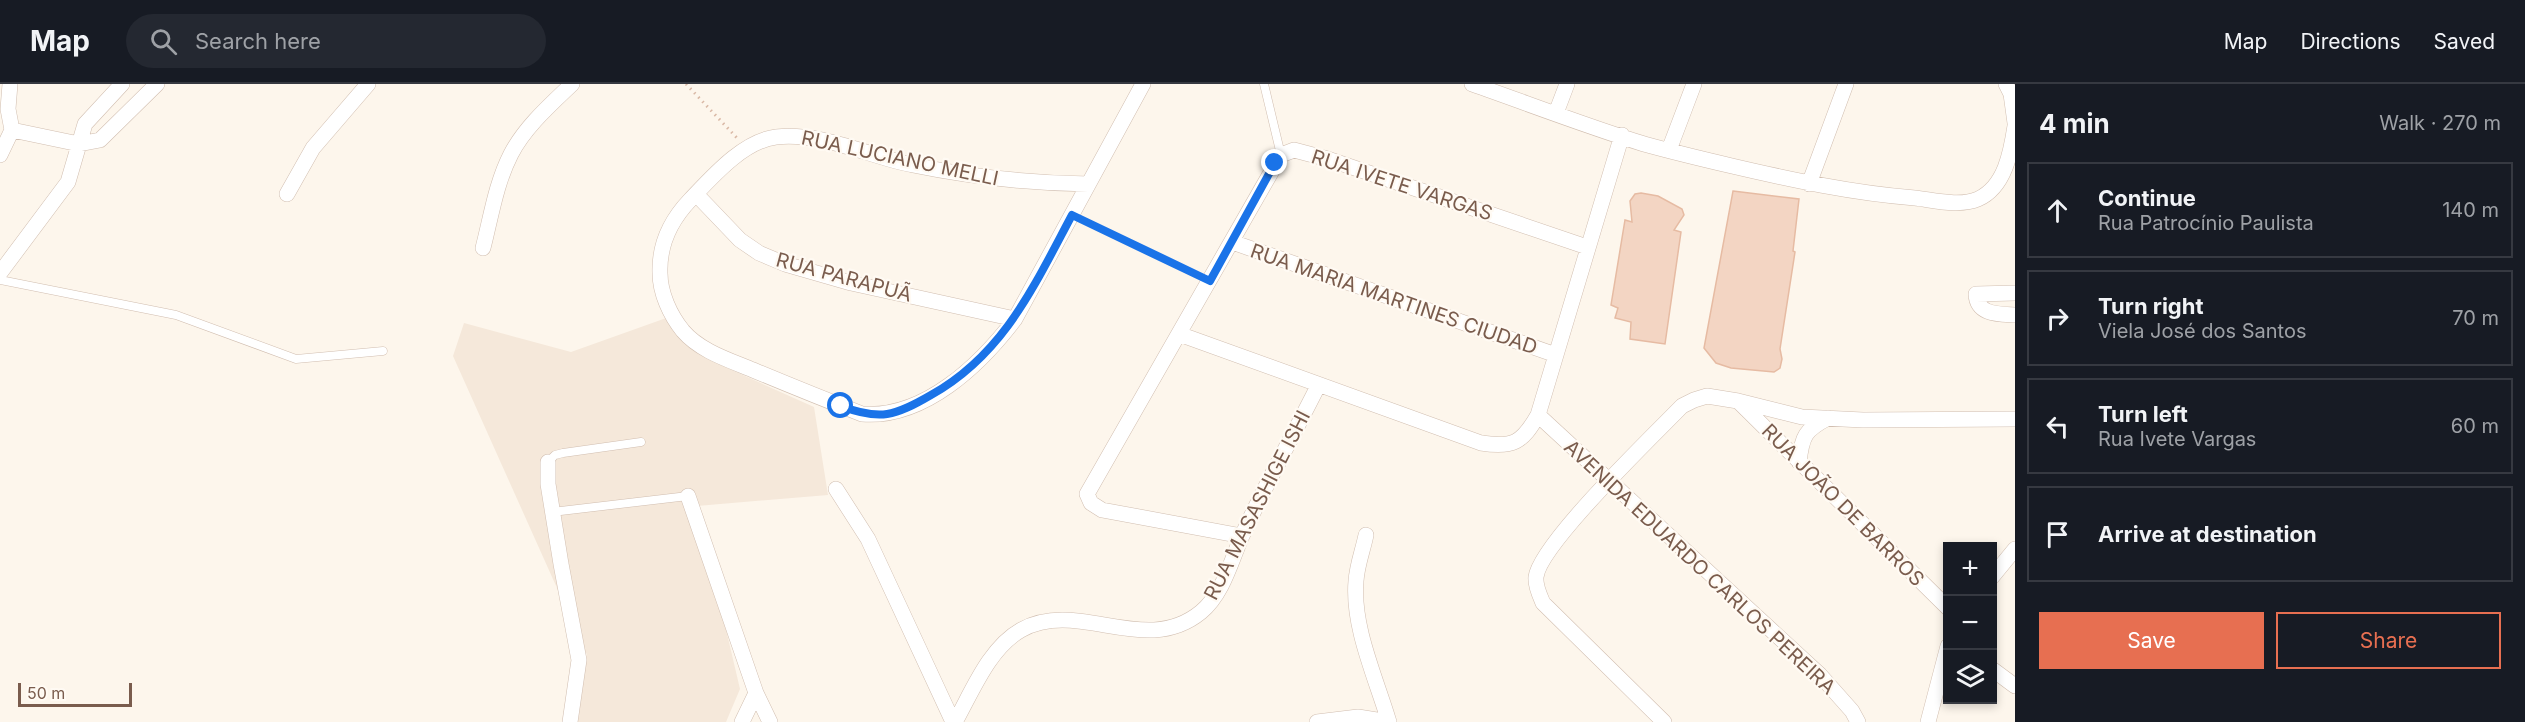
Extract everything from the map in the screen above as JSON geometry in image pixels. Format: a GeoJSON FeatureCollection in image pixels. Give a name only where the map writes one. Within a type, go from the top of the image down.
{"type":"FeatureCollection","features":[{"type":"Feature","properties":{"kind":"street"},"geometry":{"type":"LineString","coordinates":[[0,155],[12,130],[8,109],[10,84]]}},
{"type":"Feature","properties":{"kind":"street"},"geometry":{"type":"LineString","coordinates":[[0,273],[68,182],[85,124],[122,84]]}},
{"type":"Feature","properties":{"kind":"street"},"geometry":{"type":"LineString","coordinates":[[12,130],[79,144],[100,140],[157,84]]}},
{"type":"Feature","properties":{"kind":"street"},"geometry":{"type":"LineString","coordinates":[[286,194],[313,148],[368,84]]}},
{"type":"Feature","properties":{"kind":"street"},"geometry":{"type":"LineString","coordinates":[[483,248],[500,182],[512,152],[539,117],[572,84]]}},
{"type":"Feature","properties":{"kind":"street","name":"RUA LUCIANO MELLI"},"geometry":{"type":"LineString","coordinates":[[1088,184],[996,180],[910,165],[822,140],[790,136],[772,138],[747,148],[675,216],[664,237],[659,263],[660,287],[682,330],[712,353],[862,414],[880,416],[900,412],[928,397],[974,365],[997,343],[1015,319],[1143,84]]}},
{"type":"Feature","properties":{"kind":"street"},"geometry":{"type":"LineString","coordinates":[[1472,84],[1670,150],[1809,184],[1880,195],[1963,202],[1976,200],[1983,196],[2000,178],[2011,152],[2015,124],[2011,94],[2006,84]]}},
{"type":"Feature","properties":{"kind":"street"},"geometry":{"type":"LineString","coordinates":[[1556,113],[1567,84]]}},
{"type":"Feature","properties":{"kind":"street"},"geometry":{"type":"LineString","coordinates":[[1670,150],[1694,84]]}},
{"type":"Feature","properties":{"kind":"street"},"geometry":{"type":"LineString","coordinates":[[1809,184],[1846,84]]}},
{"type":"Feature","properties":{"kind":"street"},"geometry":{"type":"LineString","coordinates":[[1179,334],[1318,386],[1488,444],[1510,444],[1519,441],[1538,416],[1622,135]]}},
{"type":"Feature","properties":{"kind":"street","name":"RUA IVETE VARGAS"},"geometry":{"type":"LineString","coordinates":[[1281,155],[1294,150],[1328,159],[1587,247]]}},
{"type":"Feature","properties":{"kind":"street"},"geometry":{"type":"LineString","coordinates":[[1242,536],[1102,510],[1090,503],[1087,494],[1281,155]]}},
{"type":"Feature","properties":{"kind":"street","name":"RUA PARAPUÃ"},"geometry":{"type":"LineString","coordinates":[[696,194],[740,240],[759,253],[785,264],[851,283],[1015,319]]}},
{"type":"Feature","properties":{"kind":"street","name":"RUA MARIA MARTINES CIUDAD"},"geometry":{"type":"LineString","coordinates":[[1232,242],[1556,355]]}},
{"type":"Feature","properties":{"kind":"street"},"geometry":{"type":"LineString","coordinates":[[2015,293],[1976,294],[1980,308],[1995,314],[2015,315]]}},
{"type":"Feature","properties":{"kind":"street","name":"RUA MASASHIGE ISHI"},"geometry":{"type":"LineString","coordinates":[[954,722],[999,649],[1020,631],[1050,620],[1082,621],[1130,630],[1153,630],[1175,626],[1201,612],[1226,577],[1242,536],[1318,386]]}},
{"type":"Feature","properties":{"kind":"street"},"geometry":{"type":"LineString","coordinates":[[1664,722],[1543,603],[1538,592],[1536,578],[1539,567],[1553,545],[1609,480],[1682,406],[1707,396],[1738,401],[1802,417],[2015,419]]}},
{"type":"Feature","properties":{"kind":"street","name":"RUA JOÃO DE BARROS"},"geometry":{"type":"LineString","coordinates":[[1738,401],[1943,604]]}},
{"type":"Feature","properties":{"kind":"street","name":"AVENIDA EDUARDO CARLOS PEREIRA"},"geometry":{"type":"LineString","coordinates":[[1538,416],[1820,675],[1852,711],[1858,722]]}},
{"type":"Feature","properties":{"kind":"street"},"geometry":{"type":"LineString","coordinates":[[1799,462],[1801,443],[1808,430],[1828,418]]}},
{"type":"Feature","properties":{"kind":"street"},"geometry":{"type":"LineString","coordinates":[[548,462],[552,512],[579,660],[570,722]]}},
{"type":"Feature","properties":{"kind":"street"},"geometry":{"type":"LineString","coordinates":[[836,489],[868,539],[954,722]]}},
{"type":"Feature","properties":{"kind":"street"},"geometry":{"type":"LineString","coordinates":[[688,496],[756,693],[770,722]]}},
{"type":"Feature","properties":{"kind":"street"},"geometry":{"type":"LineString","coordinates":[[1317,722],[1358,717],[1389,722],[1362,634],[1356,600],[1356,579],[1366,535]]}},
{"type":"Feature","properties":{"kind":"street"},"geometry":{"type":"LineString","coordinates":[[1997,571],[2015,549]]}},
{"type":"Feature","properties":{"kind":"street"},"geometry":{"type":"LineString","coordinates":[[1928,722],[1946,650]]}},
{"type":"Feature","properties":{"kind":"street"},"geometry":{"type":"LineString","coordinates":[[1997,673],[2015,686]]}},
{"type":"Feature","properties":{"kind":"street"},"geometry":{"type":"LineString","coordinates":[[742,722],[756,693]]}},
{"type":"Feature","properties":{"kind":"lane"},"geometry":{"type":"LineString","coordinates":[[1264,84],[1281,155]]}},
{"type":"Feature","properties":{"kind":"lane"},"geometry":{"type":"LineString","coordinates":[[0,280],[176,315],[296,359],[383,351]]}},
{"type":"Feature","properties":{"kind":"lane"},"geometry":{"type":"LineString","coordinates":[[548,462],[555,455],[563,453],[641,442]]}},
{"type":"Feature","properties":{"kind":"lane"},"geometry":{"type":"LineString","coordinates":[[552,512],[688,496]]}},
{"type":"Feature","properties":{"kind":"path"},"geometry":{"type":"LineString","coordinates":[[686,84],[747,148]]}},
{"type":"Feature","properties":{"kind":"path"},"geometry":{"type":"LineString","coordinates":[[1072,215],[1210,281]]}},
{"type":"Feature","properties":{"kind":"shaded area"},"geometry":{"type":"Polygon","coordinates":[[[669,317],[686,343],[716,363],[814,407],[828,495],[697,506],[740,689],[726,722],[576,722],[587,655],[453,356],[464,323],[571,352],[669,317]]]}},
{"type":"Feature","properties":{"kind":"building"},"geometry":{"type":"Polygon","coordinates":[[[1733,191],[1799,199],[1793,251],[1795,252],[1780,349],[1782,359],[1780,368],[1774,372],[1731,368],[1716,363],[1704,348],[1733,191]]]}},
{"type":"Feature","properties":{"kind":"building"},"geometry":{"type":"Polygon","coordinates":[[[1635,194],[1658,196],[1682,209],[1684,215],[1674,230],[1681,232],[1665,344],[1630,339],[1631,322],[1615,318],[1618,308],[1611,305],[1625,220],[1632,222],[1630,201],[1635,194]]]}},
{"type":"Feature","properties":{"kind":"route"},"geometry":{"type":"LineString","coordinates":[[841,406],[862,414],[880,416],[900,412],[942,389],[974,365],[997,343],[1015,319],[1072,215],[1210,281],[1275,163]]}}]}
